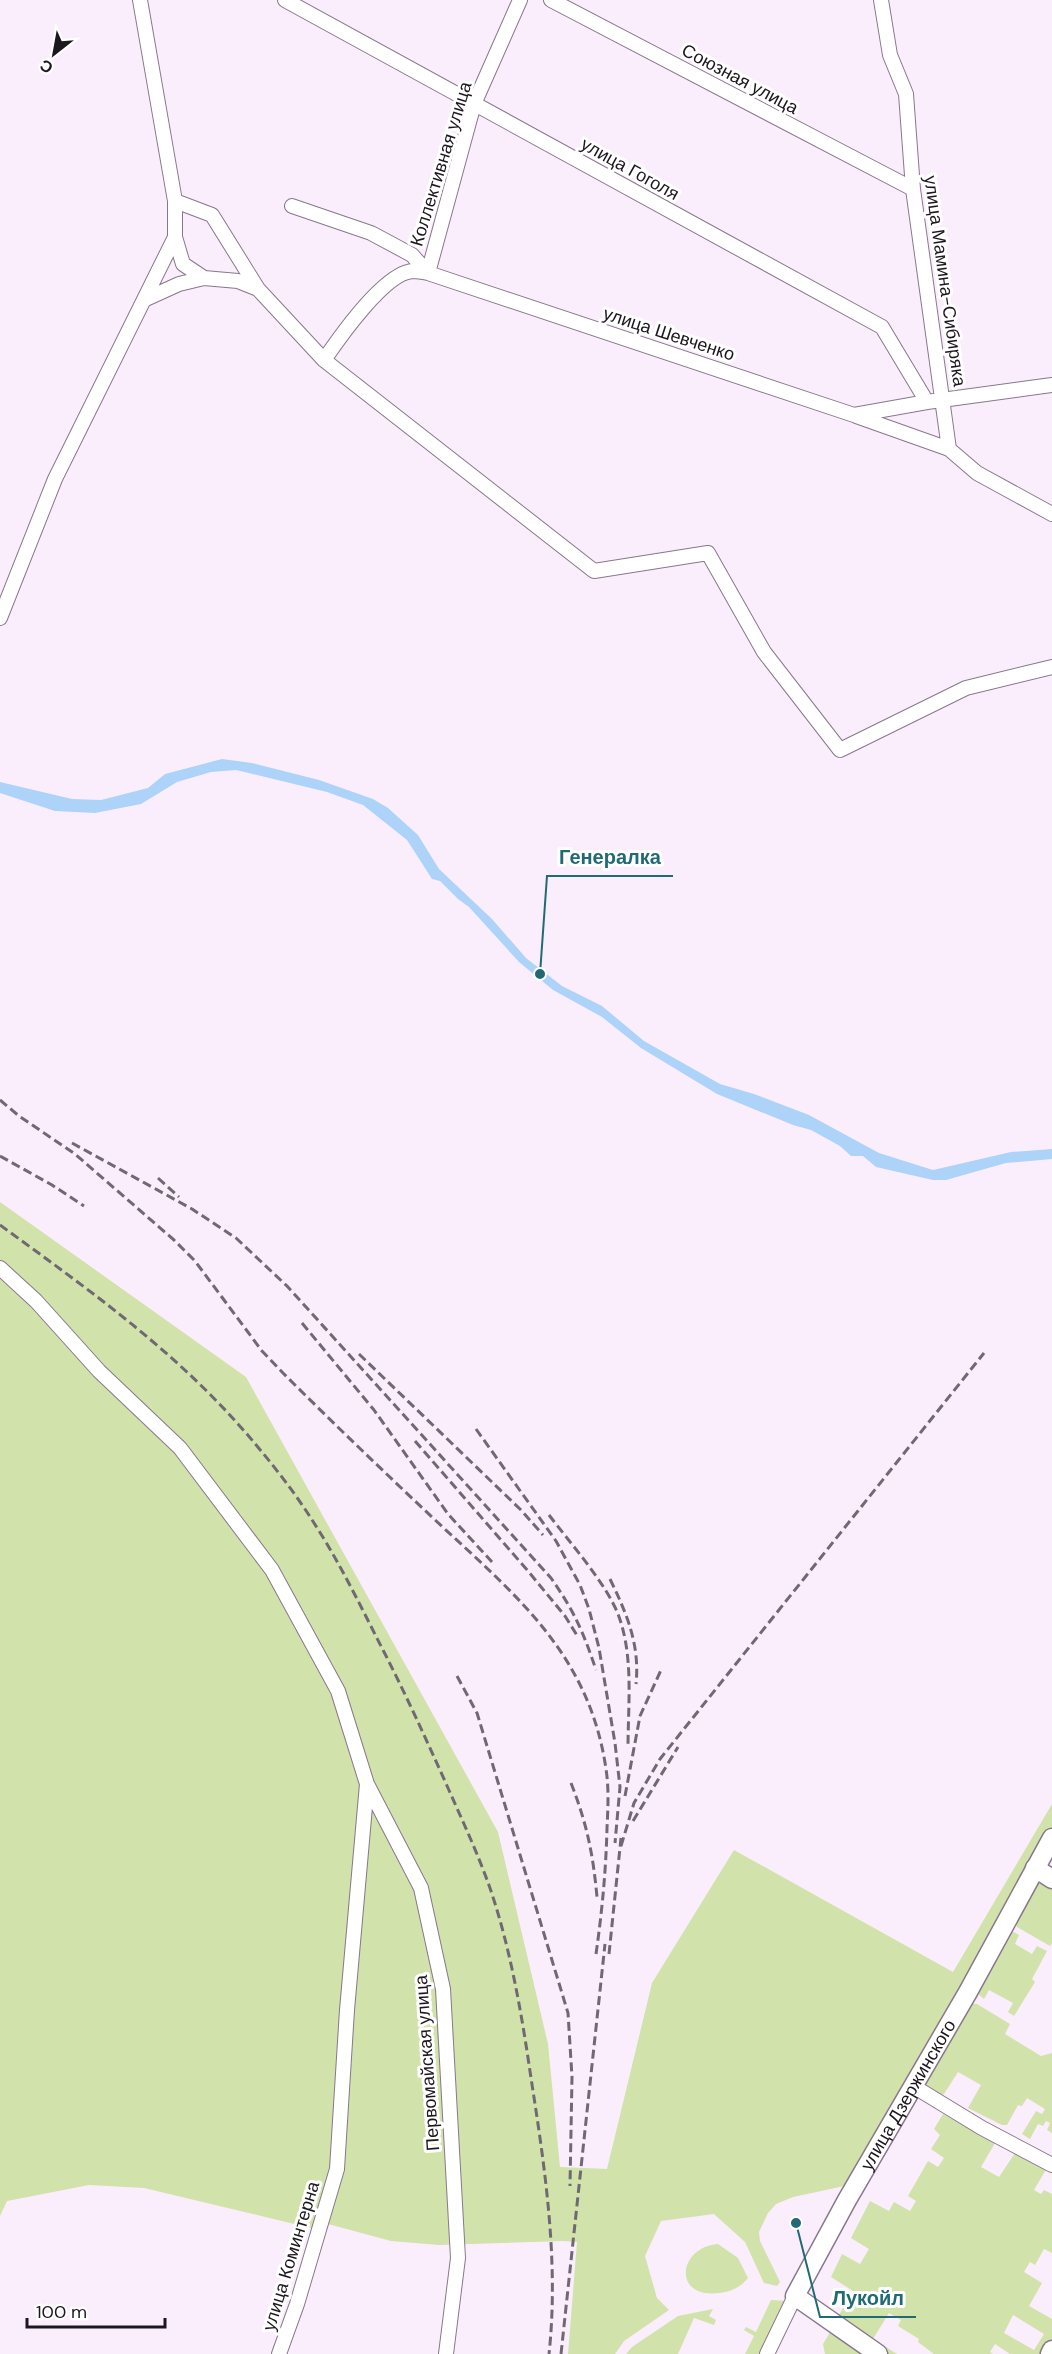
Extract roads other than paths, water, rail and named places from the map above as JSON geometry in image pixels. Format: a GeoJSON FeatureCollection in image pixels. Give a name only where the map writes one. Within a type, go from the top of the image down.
{"type":"FeatureCollection","features":[{"type":"Feature","properties":{"kind":"main road","name":"улица Дзержинского"},"geometry":{"type":"LineString","coordinates":[[795,2296],[913,2085],[968,1992],[1052,1838]]}},
{"type":"Feature","properties":{"kind":"main road"},"geometry":{"type":"LineString","coordinates":[[1035,1868],[1052,1879]]}},
{"type":"Feature","properties":{"kind":"main road"},"geometry":{"type":"LineString","coordinates":[[795,2296],[878,2354]]}},
{"type":"Feature","properties":{"kind":"main road"},"geometry":{"type":"LineString","coordinates":[[1050,2354],[1052,2350]]}},
{"type":"Feature","properties":{"kind":"street"},"geometry":{"type":"LineString","coordinates":[[140,0],[175,201],[175,237],[183,264],[204,278]]}},
{"type":"Feature","properties":{"kind":"street","name":"улица Гоголя"},"geometry":{"type":"LineString","coordinates":[[285,0],[882,327],[927,402]]}},
{"type":"Feature","properties":{"kind":"street","name":"Коллективная улица"},"geometry":{"type":"LineString","coordinates":[[428,273],[474,104],[520,0]]}},
{"type":"Feature","properties":{"kind":"street","name":"Союзная улица"},"geometry":{"type":"LineString","coordinates":[[551,0],[913,189]]}},
{"type":"Feature","properties":{"kind":"street","name":"улица Мамина-Сибиряка"},"geometry":{"type":"LineString","coordinates":[[880,0],[890,55],[906,94],[913,189],[950,449]]}},
{"type":"Feature","properties":{"kind":"street"},"geometry":{"type":"LineString","coordinates":[[175,201],[212,215],[258,289],[324,360],[594,571],[708,553],[764,652],[840,750],[966,688],[1052,667]]}},
{"type":"Feature","properties":{"kind":"street","name":"улица Шевченко"},"geometry":{"type":"LineString","coordinates":[[292,206],[371,233],[412,255],[428,273],[854,415],[927,402],[1052,386]]}},
{"type":"Feature","properties":{"kind":"street"},"geometry":{"type":"LineString","coordinates":[[0,618],[55,479],[175,237]]}},
{"type":"Feature","properties":{"kind":"street"},"geometry":{"type":"LineString","coordinates":[[324,360],[356,315],[391,282],[411,270],[428,273]]}},
{"type":"Feature","properties":{"kind":"street"},"geometry":{"type":"LineString","coordinates":[[146,299],[179,284],[204,278],[238,281],[258,289]]}},
{"type":"Feature","properties":{"kind":"street"},"geometry":{"type":"LineString","coordinates":[[854,415],[950,449],[977,473],[1052,514]]}},
{"type":"Feature","properties":{"kind":"street"},"geometry":{"type":"LineString","coordinates":[[0,1268],[36,1301],[99,1371],[180,1448],[272,1570],[338,1691],[367,1784]]}},
{"type":"Feature","properties":{"kind":"street","name":"улица Коминтерна"},"geometry":{"type":"LineString","coordinates":[[279,2354],[297,2304],[337,2169],[347,2010],[367,1784]]}},
{"type":"Feature","properties":{"kind":"street","name":"Первомайская улица"},"geometry":{"type":"LineString","coordinates":[[367,1784],[421,1888],[443,1989],[458,2258],[446,2354]]}},
{"type":"Feature","properties":{"kind":"street"},"geometry":{"type":"LineString","coordinates":[[913,2085],[982,2128],[1052,2165]]}},
{"type":"Feature","properties":{"kind":"street","name":"улица Дзержинского"},"geometry":{"type":"LineString","coordinates":[[767,2354],[795,2296]]}},
{"type":"Feature","properties":{"kind":"water"},"geometry":{"type":"Polygon","coordinates":[[[222,759],[252,763],[319,780],[373,799],[388,808],[418,835],[439,869],[492,919],[526,958],[562,986],[602,1006],[644,1041],[720,1084],[809,1115],[879,1153],[933,1170],[1011,1152],[1052,1149],[1052,1159],[1006,1163],[946,1180],[933,1180],[876,1167],[863,1156],[851,1156],[840,1146],[811,1130],[717,1094],[641,1048],[602,1017],[553,990],[519,962],[469,907],[440,881],[432,879],[407,840],[363,805],[327,792],[236,770],[211,772],[177,782],[141,804],[95,813],[55,811],[0,793],[0,782],[72,799],[101,800],[148,788],[165,774],[222,759]]]}},
{"type":"Feature","properties":{"kind":"railway"},"geometry":{"type":"LineString","coordinates":[[0,1100],[19,1116],[75,1154],[174,1240],[195,1261],[262,1351],[339,1428],[491,1572],[543,1628],[565,1658],[583,1691],[597,1728],[607,1776],[606,1860],[596,1954]]}},
{"type":"Feature","properties":{"kind":"railway"},"geometry":{"type":"LineString","coordinates":[[72,1143],[192,1209],[236,1238],[287,1286],[551,1578],[577,1622],[596,1670]]}},
{"type":"Feature","properties":{"kind":"railway"},"geometry":{"type":"LineString","coordinates":[[0,1156],[84,1206]]}},
{"type":"Feature","properties":{"kind":"railway"},"geometry":{"type":"LineString","coordinates":[[158,1178],[179,1197]]}},
{"type":"Feature","properties":{"kind":"railway"},"geometry":{"type":"LineString","coordinates":[[0,1225],[98,1297],[160,1347],[246,1433],[273,1465],[324,1538],[400,1684],[471,1839],[491,1891],[510,1960],[528,2055],[549,2215],[552,2285],[549,2354]]}},
{"type":"Feature","properties":{"kind":"railway"},"geometry":{"type":"LineString","coordinates":[[302,1323],[374,1410],[448,1514],[492,1562]]}},
{"type":"Feature","properties":{"kind":"railway"},"geometry":{"type":"LineString","coordinates":[[621,1846],[634,1803],[660,1759],[984,1353]]}},
{"type":"Feature","properties":{"kind":"railway"},"geometry":{"type":"LineString","coordinates":[[359,1354],[521,1510],[543,1535]]}},
{"type":"Feature","properties":{"kind":"railway"},"geometry":{"type":"LineString","coordinates":[[476,1429],[556,1541],[580,1585],[589,1609],[599,1648],[620,1787],[615,1843]]}},
{"type":"Feature","properties":{"kind":"railway"},"geometry":{"type":"LineString","coordinates":[[415,1441],[528,1571],[565,1616],[578,1637]]}},
{"type":"Feature","properties":{"kind":"railway"},"geometry":{"type":"LineString","coordinates":[[549,1515],[596,1576],[618,1614],[628,1663],[628,1748]]}},
{"type":"Feature","properties":{"kind":"railway"},"geometry":{"type":"LineString","coordinates":[[610,1579],[631,1630],[636,1656],[636,1684]]}},
{"type":"Feature","properties":{"kind":"railway"},"geometry":{"type":"LineString","coordinates":[[625,1796],[640,1716],[661,1670]]}},
{"type":"Feature","properties":{"kind":"railway"},"geometry":{"type":"LineString","coordinates":[[457,1676],[477,1713],[568,2013],[572,2077],[570,2186]]}},
{"type":"Feature","properties":{"kind":"railway"},"geometry":{"type":"LineString","coordinates":[[633,1821],[678,1747]]}},
{"type":"Feature","properties":{"kind":"railway"},"geometry":{"type":"LineString","coordinates":[[571,1783],[588,1839],[597,1897]]}},
{"type":"Feature","properties":{"kind":"railway"},"geometry":{"type":"LineString","coordinates":[[609,1954],[621,1838]]}},
{"type":"Feature","properties":{"kind":"railway"},"geometry":{"type":"LineString","coordinates":[[561,2354],[605,1944]]}},
{"type":"Feature","properties":{"kind":"place","name":"Генералка"},"geometry":{"type":"Point","coordinates":[540,974]}},
{"type":"Feature","properties":{"kind":"place","name":"Лукойл"},"geometry":{"type":"Point","coordinates":[796,2223]}}]}
